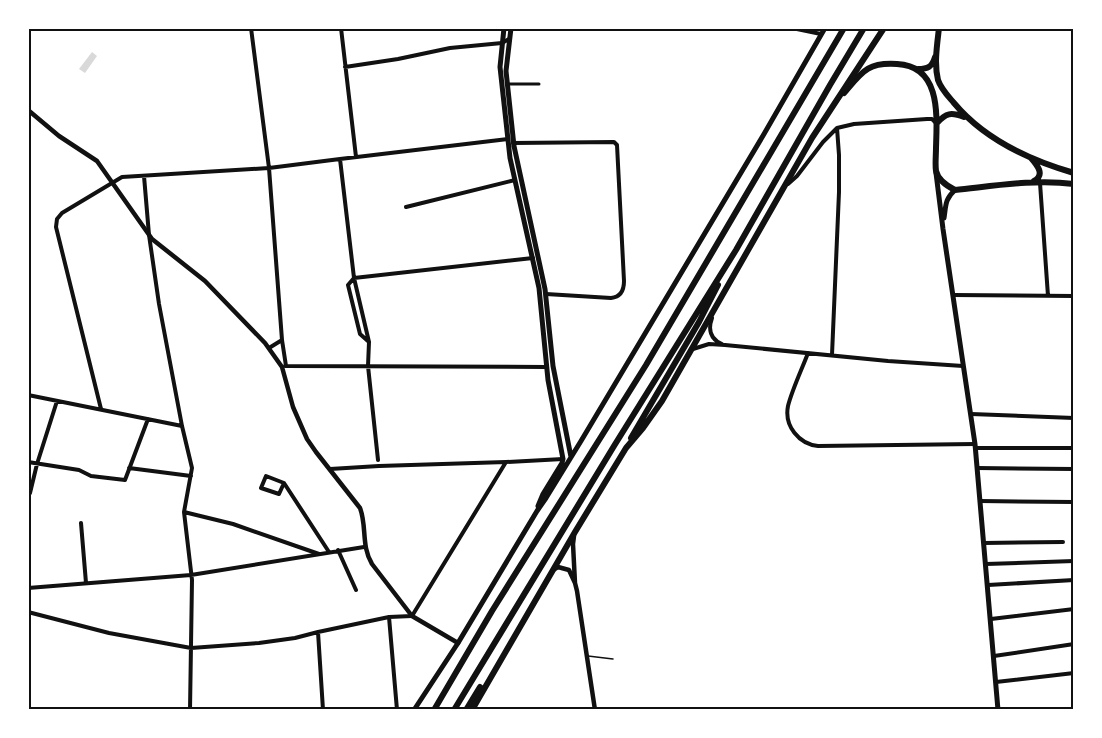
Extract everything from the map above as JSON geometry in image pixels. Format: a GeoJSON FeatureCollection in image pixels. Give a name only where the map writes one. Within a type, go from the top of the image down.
{"type":"FeatureCollection","features":[{"type":"Feature","properties":{"kind":"main road"},"geometry":{"type":"LineString","coordinates":[[504,28],[500,67],[511,141],[546,294],[552,360],[571,457]]}},
{"type":"Feature","properties":{"kind":"main road"},"geometry":{"type":"LineString","coordinates":[[511,28],[506,66],[515,180],[540,295],[546,367],[563,459],[537,511]]}},
{"type":"Feature","properties":{"kind":"main road"},"geometry":{"type":"LineString","coordinates":[[434,710],[492,611],[646,365],[844,28]]}},
{"type":"Feature","properties":{"kind":"main road"},"geometry":{"type":"LineString","coordinates":[[454,710],[736,250],[864,28]]}},
{"type":"Feature","properties":{"kind":"main road"},"geometry":{"type":"LineString","coordinates":[[626,448],[662,401],[812,138],[884,28]]}},
{"type":"Feature","properties":{"kind":"main road"},"geometry":{"type":"LineString","coordinates":[[939,28],[937,72],[942,89],[968,118],[996,140],[1030,157],[1074,173]]}},
{"type":"Feature","properties":{"kind":"main road"},"geometry":{"type":"LineString","coordinates":[[414,710],[458,643],[571,457],[824,31]]}},
{"type":"Feature","properties":{"kind":"main road"},"geometry":{"type":"LineString","coordinates":[[836,103],[860,74],[869,67],[879,64],[899,64],[926,69],[933,65],[937,54]]}},
{"type":"Feature","properties":{"kind":"main road"},"geometry":{"type":"LineString","coordinates":[[918,69],[927,77],[932,86],[937,123],[936,172],[975,446],[999,710]]}},
{"type":"Feature","properties":{"kind":"main road"},"geometry":{"type":"LineString","coordinates":[[937,123],[943,116],[955,113],[968,118]]}},
{"type":"Feature","properties":{"kind":"main road"},"geometry":{"type":"LineString","coordinates":[[1030,157],[1040,169],[1040,179]]}},
{"type":"Feature","properties":{"kind":"main road"},"geometry":{"type":"LineString","coordinates":[[936,172],[946,186],[955,190],[1030,183],[1038,178],[1074,184]]}},
{"type":"Feature","properties":{"kind":"main road"},"geometry":{"type":"LineString","coordinates":[[943,229],[946,202],[948,196],[955,190]]}},
{"type":"Feature","properties":{"kind":"main road"},"geometry":{"type":"LineString","coordinates":[[472,710],[699,322],[736,250]]}},
{"type":"Feature","properties":{"kind":"main road"},"geometry":{"type":"LineString","coordinates":[[563,459],[571,457]]}},
{"type":"Feature","properties":{"kind":"main road"},"geometry":{"type":"LineString","coordinates":[[466,710],[499,661]]}},
{"type":"Feature","properties":{"kind":"street"},"geometry":{"type":"LineString","coordinates":[[251,28],[269,168],[284,367],[293,407],[308,439],[329,470],[360,508],[363,514],[364,546],[372,564],[412,616],[458,643]]}},
{"type":"Feature","properties":{"kind":"street"},"geometry":{"type":"LineString","coordinates":[[341,28],[356,157]]}},
{"type":"Feature","properties":{"kind":"street"},"geometry":{"type":"LineString","coordinates":[[792,28],[824,31]]}},
{"type":"Feature","properties":{"kind":"street"},"geometry":{"type":"LineString","coordinates":[[345,67],[456,47],[502,43],[510,38]]}},
{"type":"Feature","properties":{"kind":"street"},"geometry":{"type":"LineString","coordinates":[[507,84],[539,84]]}},
{"type":"Feature","properties":{"kind":"street"},"geometry":{"type":"LineString","coordinates":[[28,110],[63,139],[95,159],[155,242],[205,281],[269,348],[284,367]]}},
{"type":"Feature","properties":{"kind":"street"},"geometry":{"type":"LineString","coordinates":[[785,186],[798,176],[823,142],[837,129],[854,124],[927,119],[937,123]]}},
{"type":"Feature","properties":{"kind":"street"},"geometry":{"type":"LineString","coordinates":[[832,355],[839,192],[837,129]]}},
{"type":"Feature","properties":{"kind":"street"},"geometry":{"type":"LineString","coordinates":[[101,409],[56,223],[62,213],[122,177],[269,168],[511,141],[614,142],[617,145],[623,289],[620,295],[613,298],[546,294]]}},
{"type":"Feature","properties":{"kind":"street"},"geometry":{"type":"LineString","coordinates":[[340,159],[354,278],[369,342],[368,366],[378,460]]}},
{"type":"Feature","properties":{"kind":"street"},"geometry":{"type":"LineString","coordinates":[[144,176],[149,235],[159,304],[192,468],[184,512],[191,575],[190,710]]}},
{"type":"Feature","properties":{"kind":"street"},"geometry":{"type":"LineString","coordinates":[[1040,179],[1048,296]]}},
{"type":"Feature","properties":{"kind":"street"},"geometry":{"type":"LineString","coordinates":[[406,207],[515,180]]}},
{"type":"Feature","properties":{"kind":"street"},"geometry":{"type":"LineString","coordinates":[[354,278],[532,258]]}},
{"type":"Feature","properties":{"kind":"street"},"geometry":{"type":"LineString","coordinates":[[953,296],[1074,296]]}},
{"type":"Feature","properties":{"kind":"street"},"geometry":{"type":"LineString","coordinates":[[714,310],[709,326],[710,333],[718,342],[725,345]]}},
{"type":"Feature","properties":{"kind":"street"},"geometry":{"type":"LineString","coordinates":[[269,348],[282,340]]}},
{"type":"Feature","properties":{"kind":"street"},"geometry":{"type":"LineString","coordinates":[[689,354],[693,349],[709,344],[963,366]]}},
{"type":"Feature","properties":{"kind":"street"},"geometry":{"type":"LineString","coordinates":[[808,353],[788,407],[788,418],[791,427],[802,441],[809,445],[1074,448]]}},
{"type":"Feature","properties":{"kind":"street"},"geometry":{"type":"LineString","coordinates":[[284,367],[546,367]]}},
{"type":"Feature","properties":{"kind":"street"},"geometry":{"type":"LineString","coordinates":[[28,395],[182,426]]}},
{"type":"Feature","properties":{"kind":"street"},"geometry":{"type":"LineString","coordinates":[[30,493],[57,401]]}},
{"type":"Feature","properties":{"kind":"street"},"geometry":{"type":"LineString","coordinates":[[971,414],[1074,418]]}},
{"type":"Feature","properties":{"kind":"street"},"geometry":{"type":"LineString","coordinates":[[28,462],[79,470],[91,476],[124,480],[148,419]]}},
{"type":"Feature","properties":{"kind":"street"},"geometry":{"type":"LineString","coordinates":[[329,470],[385,465],[563,459]]}},
{"type":"Feature","properties":{"kind":"street"},"geometry":{"type":"LineString","coordinates":[[412,616],[506,462]]}},
{"type":"Feature","properties":{"kind":"street"},"geometry":{"type":"LineString","coordinates":[[129,468],[191,476]]}},
{"type":"Feature","properties":{"kind":"street"},"geometry":{"type":"LineString","coordinates":[[977,468],[1074,469]]}},
{"type":"Feature","properties":{"kind":"street"},"geometry":{"type":"LineString","coordinates":[[284,483],[279,495],[261,488],[266,476],[284,483],[329,552]]}},
{"type":"Feature","properties":{"kind":"street"},"geometry":{"type":"LineString","coordinates":[[980,501],[1074,502]]}},
{"type":"Feature","properties":{"kind":"street"},"geometry":{"type":"LineString","coordinates":[[184,512],[233,524],[320,554]]}},
{"type":"Feature","properties":{"kind":"street"},"geometry":{"type":"LineString","coordinates":[[81,523],[86,583]]}},
{"type":"Feature","properties":{"kind":"street"},"geometry":{"type":"LineString","coordinates":[[575,532],[573,544],[575,583]]}},
{"type":"Feature","properties":{"kind":"street"},"geometry":{"type":"LineString","coordinates":[[984,543],[1063,542]]}},
{"type":"Feature","properties":{"kind":"street"},"geometry":{"type":"LineString","coordinates":[[28,588],[191,575],[364,546]]}},
{"type":"Feature","properties":{"kind":"street"},"geometry":{"type":"LineString","coordinates":[[339,550],[356,590]]}},
{"type":"Feature","properties":{"kind":"street"},"geometry":{"type":"LineString","coordinates":[[986,564],[1074,561]]}},
{"type":"Feature","properties":{"kind":"street"},"geometry":{"type":"LineString","coordinates":[[553,570],[558,567],[568,570],[578,591],[595,710]]}},
{"type":"Feature","properties":{"kind":"street"},"geometry":{"type":"LineString","coordinates":[[988,585],[1074,580]]}},
{"type":"Feature","properties":{"kind":"street"},"geometry":{"type":"LineString","coordinates":[[990,619],[1074,609]]}},
{"type":"Feature","properties":{"kind":"street"},"geometry":{"type":"LineString","coordinates":[[28,612],[110,633],[191,648],[295,638],[389,617],[412,616]]}},
{"type":"Feature","properties":{"kind":"street"},"geometry":{"type":"LineString","coordinates":[[389,617],[397,710]]}},
{"type":"Feature","properties":{"kind":"street"},"geometry":{"type":"LineString","coordinates":[[318,632],[323,710]]}},
{"type":"Feature","properties":{"kind":"street"},"geometry":{"type":"LineString","coordinates":[[994,656],[1074,644]]}},
{"type":"Feature","properties":{"kind":"street"},"geometry":{"type":"LineString","coordinates":[[996,682],[1074,673]]}},
{"type":"Feature","properties":{"kind":"lane"},"geometry":{"type":"LineString","coordinates":[[587,656],[613,659]]}},
{"type":"Feature","properties":{"kind":"shaded area"},"geometry":{"type":"Polygon","coordinates":[[[92,52],[97,56],[85,73],[79,69],[92,52]]]}}]}
